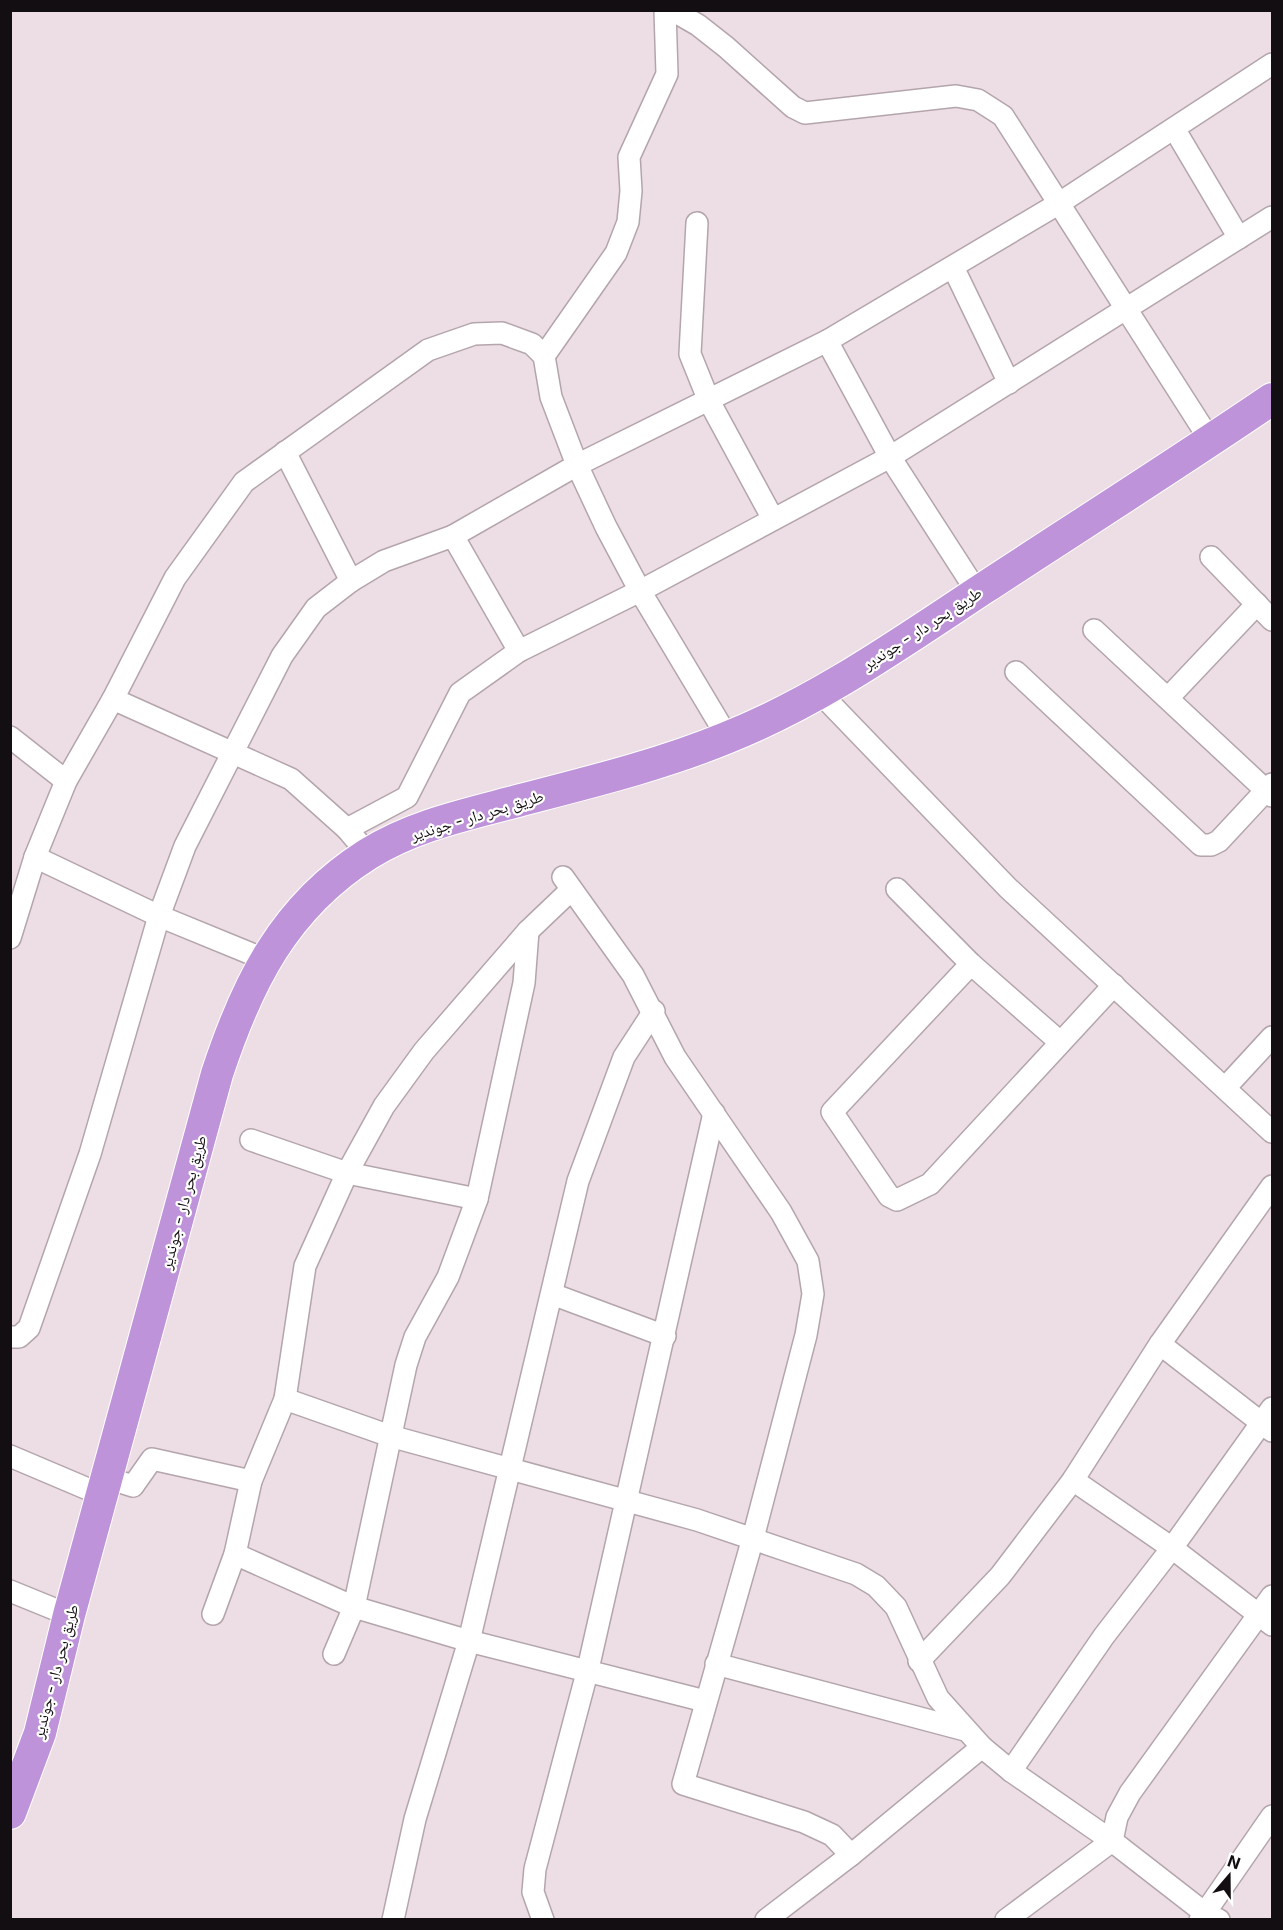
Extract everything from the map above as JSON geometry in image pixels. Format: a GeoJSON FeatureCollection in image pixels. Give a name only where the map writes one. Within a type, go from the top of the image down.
{"type":"FeatureCollection","features":[{"type":"Feature","properties":{"kind":"highway","name":"طريق بحر دار - جوندير"},"geometry":{"type":"LineString","coordinates":[[10,1813],[40,1733],[69,1615],[217,1074],[236,1017],[264,959],[295,917],[368,854],[427,827],[635,770],[728,738],[819,693],[1210,440],[1269,407]]}},
{"type":"Feature","properties":{"kind":"street"},"geometry":{"type":"LineString","coordinates":[[544,356],[616,253],[628,222],[631,192],[630,157],[667,74],[666,10]]}},
{"type":"Feature","properties":{"kind":"street"},"geometry":{"type":"LineString","coordinates":[[672,10],[698,25],[793,107],[806,113],[956,96],[978,100],[1003,116],[1210,440]]}},
{"type":"Feature","properties":{"kind":"street"},"geometry":{"type":"LineString","coordinates":[[10,1337],[19,1337],[29,1328],[90,1154],[159,916],[185,846],[282,656],[316,608],[351,581],[384,561],[453,536],[577,465],[827,341],[1058,204],[1175,130],[1272,64]]}},
{"type":"Feature","properties":{"kind":"street"},"geometry":{"type":"LineString","coordinates":[[1175,130],[1239,238]]}},
{"type":"Feature","properties":{"kind":"street"},"geometry":{"type":"LineString","coordinates":[[347,829],[407,797],[460,693],[519,651],[640,591],[890,457],[1272,217]]}},
{"type":"Feature","properties":{"kind":"street"},"geometry":{"type":"LineString","coordinates":[[698,223],[690,354],[709,401],[773,519]]}},
{"type":"Feature","properties":{"kind":"street"},"geometry":{"type":"LineString","coordinates":[[953,267],[1009,383]]}},
{"type":"Feature","properties":{"kind":"street"},"geometry":{"type":"LineString","coordinates":[[10,938],[35,857],[66,781],[113,699],[175,578],[244,482],[428,350],[474,334],[502,333],[532,344],[544,356],[551,397],[577,465],[640,591],[728,738]]}},
{"type":"Feature","properties":{"kind":"street"},"geometry":{"type":"LineString","coordinates":[[827,341],[890,457],[977,592]]}},
{"type":"Feature","properties":{"kind":"street"},"geometry":{"type":"LineString","coordinates":[[285,452],[351,581]]}},
{"type":"Feature","properties":{"kind":"street"},"geometry":{"type":"LineString","coordinates":[[453,536],[519,651]]}},
{"type":"Feature","properties":{"kind":"street"},"geometry":{"type":"LineString","coordinates":[[1211,557],[1272,620]]}},
{"type":"Feature","properties":{"kind":"street"},"geometry":{"type":"LineString","coordinates":[[1168,698],[1257,604]]}},
{"type":"Feature","properties":{"kind":"street"},"geometry":{"type":"LineString","coordinates":[[1016,672],[1201,844],[1211,845],[1220,841],[1271,790],[1095,630]]}},
{"type":"Feature","properties":{"kind":"street"},"geometry":{"type":"LineString","coordinates":[[819,693],[1008,888],[1272,1132]]}},
{"type":"Feature","properties":{"kind":"street"},"geometry":{"type":"LineString","coordinates":[[113,699],[291,779],[347,829],[368,854]]}},
{"type":"Feature","properties":{"kind":"street"},"geometry":{"type":"LineString","coordinates":[[10,737],[66,781]]}},
{"type":"Feature","properties":{"kind":"street"},"geometry":{"type":"LineString","coordinates":[[35,857],[159,916],[264,959]]}},
{"type":"Feature","properties":{"kind":"street"},"geometry":{"type":"LineString","coordinates":[[213,1614],[235,1554],[251,1481],[285,1399],[305,1266],[347,1173],[384,1106],[424,1051],[567,883],[633,975],[654,1011],[675,1057],[781,1212],[808,1261],[813,1294],[806,1335],[753,1538],[683,1784],[804,1822],[832,1835],[851,1855]]}},
{"type":"Feature","properties":{"kind":"street"},"geometry":{"type":"LineString","coordinates":[[897,889],[970,964],[1060,1042]]}},
{"type":"Feature","properties":{"kind":"street"},"geometry":{"type":"LineString","coordinates":[[334,1654],[354,1607],[406,1365],[415,1337],[448,1277],[477,1199],[524,983],[528,931]]}},
{"type":"Feature","properties":{"kind":"street"},"geometry":{"type":"LineString","coordinates":[[970,964],[832,1113],[890,1196],[897,1200],[930,1184],[1114,985]]}},
{"type":"Feature","properties":{"kind":"street"},"geometry":{"type":"LineString","coordinates":[[393,1920],[415,1819],[469,1641],[585,1161],[624,1057],[654,1011]]}},
{"type":"Feature","properties":{"kind":"street"},"geometry":{"type":"LineString","coordinates":[[1226,1088],[1272,1037]]}},
{"type":"Feature","properties":{"kind":"street"},"geometry":{"type":"LineString","coordinates":[[543,1920],[533,1892],[535,1869],[588,1669],[714,1113]]}},
{"type":"Feature","properties":{"kind":"street"},"geometry":{"type":"LineString","coordinates":[[251,1140],[347,1173],[477,1199]]}},
{"type":"Feature","properties":{"kind":"street"},"geometry":{"type":"LineString","coordinates":[[919,1661],[1000,1576],[1073,1480],[1160,1344],[1272,1186]]}},
{"type":"Feature","properties":{"kind":"street"},"geometry":{"type":"LineString","coordinates":[[552,1294],[665,1336]]}},
{"type":"Feature","properties":{"kind":"street"},"geometry":{"type":"LineString","coordinates":[[1011,1770],[1104,1636],[1269,1421],[1160,1344]]}},
{"type":"Feature","properties":{"kind":"street"},"geometry":{"type":"LineString","coordinates":[[285,1399],[390,1436],[697,1520],[856,1574],[876,1586],[896,1607],[938,1698],[982,1747],[1112,1841],[1208,1918],[1272,1816]]}},
{"type":"Feature","properties":{"kind":"street"},"geometry":{"type":"LineString","coordinates":[[10,1456],[105,1486],[133,1486],[152,1459],[251,1481]]}},
{"type":"Feature","properties":{"kind":"street"},"geometry":{"type":"LineString","coordinates":[[1073,1480],[1172,1548],[1265,1621]]}},
{"type":"Feature","properties":{"kind":"street"},"geometry":{"type":"LineString","coordinates":[[235,1554],[354,1607],[469,1641],[588,1669],[705,1701]]}},
{"type":"Feature","properties":{"kind":"street"},"geometry":{"type":"LineString","coordinates":[[10,1591],[69,1615]]}},
{"type":"Feature","properties":{"kind":"street"},"geometry":{"type":"LineString","coordinates":[[1006,1920],[1112,1841],[1118,1818],[1130,1793],[1265,1621],[1272,1596]]}},
{"type":"Feature","properties":{"kind":"street"},"geometry":{"type":"LineString","coordinates":[[716,1664],[965,1730]]}},
{"type":"Feature","properties":{"kind":"street"},"geometry":{"type":"LineString","coordinates":[[766,1920],[851,1855],[982,1747]]}}]}
